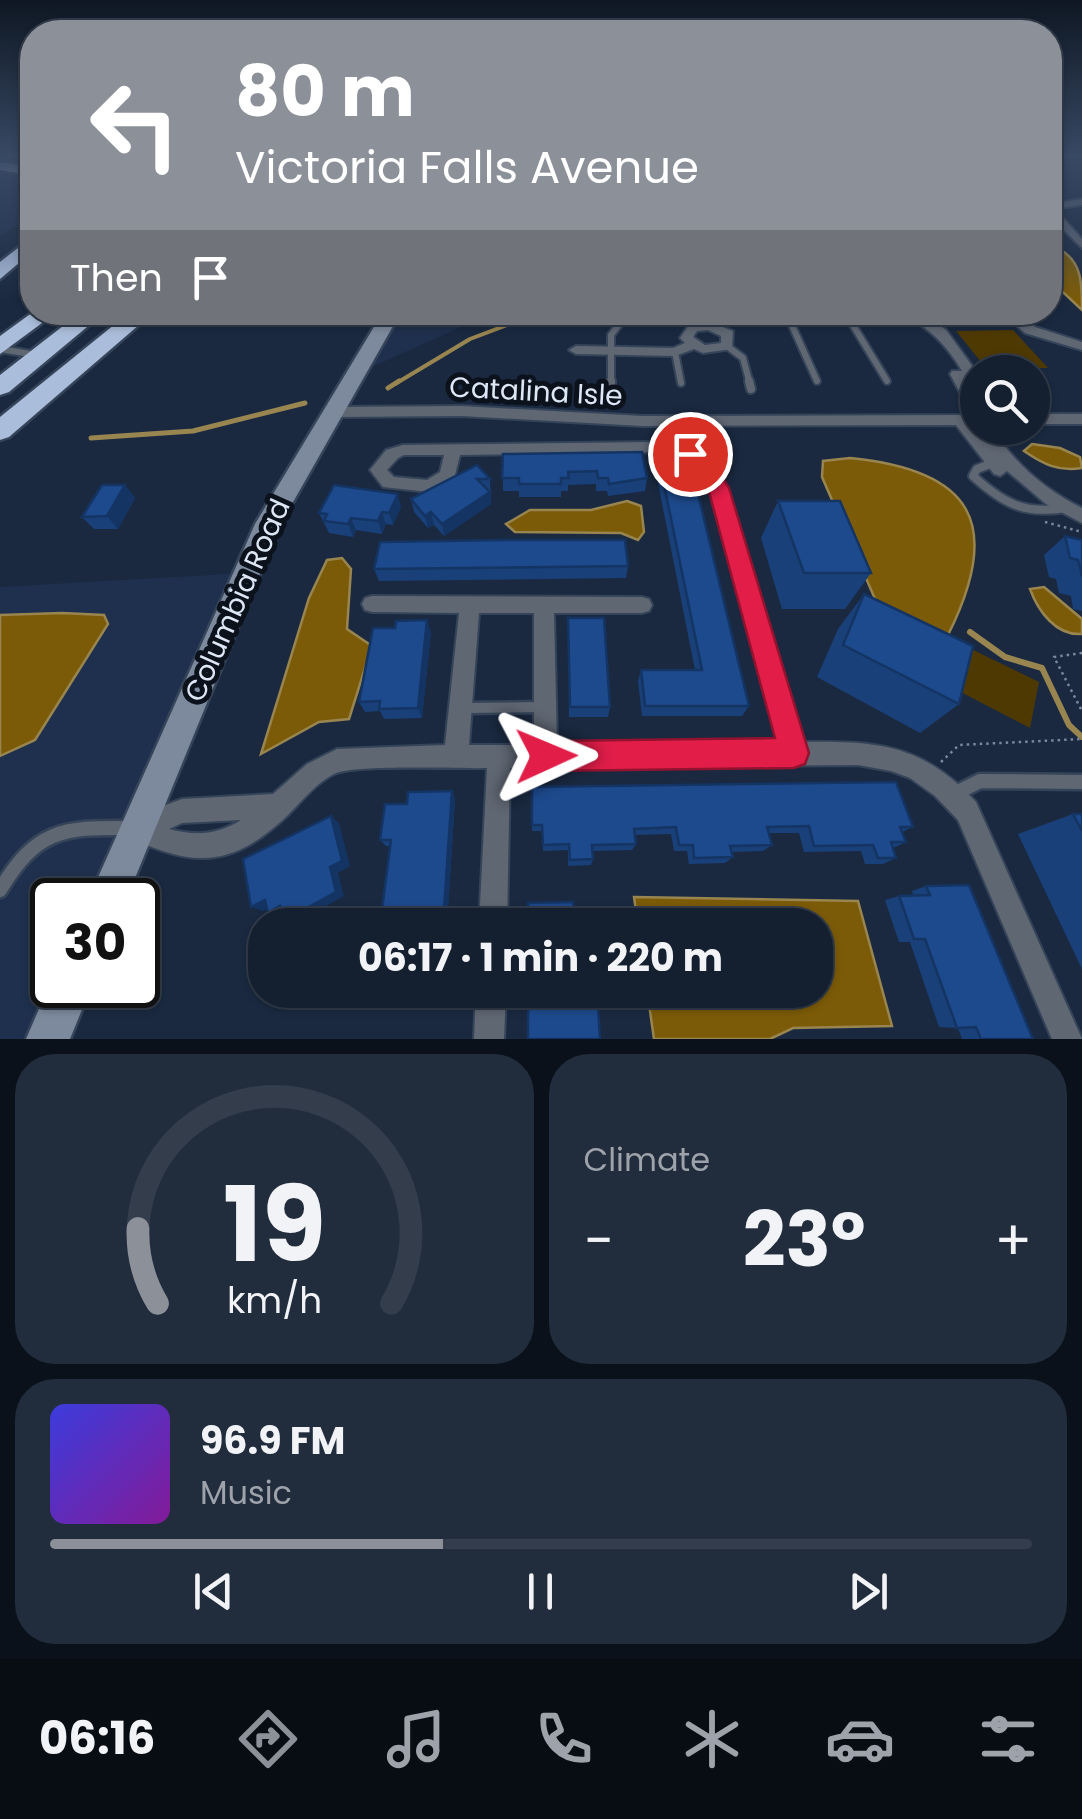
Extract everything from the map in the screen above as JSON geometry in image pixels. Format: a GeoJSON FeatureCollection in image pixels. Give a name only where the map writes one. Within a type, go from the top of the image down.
{"type":"FeatureCollection","features":[{"type":"Feature","properties":{"kind":"highway"},"geometry":{"type":"LineString","coordinates":[[6,267],[20,246]]}},
{"type":"Feature","properties":{"kind":"highway"},"geometry":{"type":"LineString","coordinates":[[0,348],[30,325]]}},
{"type":"Feature","properties":{"kind":"highway"},"geometry":{"type":"LineString","coordinates":[[0,387],[79,325]]}},
{"type":"Feature","properties":{"kind":"highway"},"geometry":{"type":"LineString","coordinates":[[0,431],[128,325]]}},
{"type":"Feature","properties":{"kind":"street"},"geometry":{"type":"LineString","coordinates":[[1062,222],[1082,245]]}},
{"type":"Feature","properties":{"kind":"street","name":"Columbia Road"},"geometry":{"type":"LineString","coordinates":[[116,878],[245,573],[384,325]]}},
{"type":"Feature","properties":{"kind":"street"},"geometry":{"type":"LineString","coordinates":[[932,325],[954,344],[960,355]]}},
{"type":"Feature","properties":{"kind":"street"},"geometry":{"type":"LineString","coordinates":[[1024,325],[1082,346]]}},
{"type":"Feature","properties":{"kind":"street"},"geometry":{"type":"LineString","coordinates":[[576,350],[674,352],[693,346],[711,350],[727,346],[728,334],[710,326],[688,330],[686,338],[693,346]]}},
{"type":"Feature","properties":{"kind":"street"},"geometry":{"type":"LineString","coordinates":[[945,338],[942,345],[960,389]]}},
{"type":"Feature","properties":{"kind":"street","name":"Catalina Isle"},"geometry":{"type":"LineString","coordinates":[[332,412],[482,412],[642,420],[960,418]]}},
{"type":"Feature","properties":{"kind":"street"},"geometry":{"type":"LineString","coordinates":[[1050,419],[1082,418]]}},
{"type":"Feature","properties":{"kind":"street"},"geometry":{"type":"LineString","coordinates":[[985,445],[993,463],[1018,484],[1045,495]]}},
{"type":"Feature","properties":{"kind":"street"},"geometry":{"type":"LineString","coordinates":[[995,445],[1003,458],[1064,508],[1076,523]]}},
{"type":"Feature","properties":{"kind":"street"},"geometry":{"type":"LineString","coordinates":[[452,449],[658,447],[675,449],[704,463],[718,488],[794,753]]}},
{"type":"Feature","properties":{"kind":"street"},"geometry":{"type":"LineString","coordinates":[[372,604],[642,604]]}},
{"type":"Feature","properties":{"kind":"street"},"geometry":{"type":"LineString","coordinates":[[456,757],[470,604]]}},
{"type":"Feature","properties":{"kind":"street"},"geometry":{"type":"LineString","coordinates":[[544,604],[546,756]]}},
{"type":"Feature","properties":{"kind":"street"},"geometry":{"type":"LineString","coordinates":[[137,828],[171,846],[214,845],[246,836],[309,777],[334,762],[794,753],[893,756],[932,776],[967,811],[1067,1039]]}},
{"type":"Feature","properties":{"kind":"street"},"geometry":{"type":"LineString","coordinates":[[495,908],[500,757]]}},
{"type":"Feature","properties":{"kind":"street"},"geometry":{"type":"LineString","coordinates":[[48,1039],[61,1008]]}},
{"type":"Feature","properties":{"kind":"street"},"geometry":{"type":"LineString","coordinates":[[489,1039],[490,1008]]}},
{"type":"Feature","properties":{"kind":"lane"},"geometry":{"type":"LineString","coordinates":[[610,388],[611,334],[618,325]]}},
{"type":"Feature","properties":{"kind":"lane"},"geometry":{"type":"LineString","coordinates":[[792,325],[817,381]]}},
{"type":"Feature","properties":{"kind":"lane"},"geometry":{"type":"LineString","coordinates":[[853,325],[887,381]]}},
{"type":"Feature","properties":{"kind":"lane"},"geometry":{"type":"LineString","coordinates":[[727,346],[742,358],[751,390]]}},
{"type":"Feature","properties":{"kind":"lane"},"geometry":{"type":"LineString","coordinates":[[0,348],[40,356]]}},
{"type":"Feature","properties":{"kind":"lane"},"geometry":{"type":"LineString","coordinates":[[674,352],[681,383]]}},
{"type":"Feature","properties":{"kind":"lane"},"geometry":{"type":"LineString","coordinates":[[993,463],[976,469],[973,476],[1010,506],[1033,514],[1064,508]]}},
{"type":"Feature","properties":{"kind":"lane"},"geometry":{"type":"LineString","coordinates":[[461,708],[545,708]]}},
{"type":"Feature","properties":{"kind":"lane"},"geometry":{"type":"LineString","coordinates":[[953,794],[980,782],[1082,782]]}},
{"type":"Feature","properties":{"kind":"lane"},"geometry":{"type":"LineString","coordinates":[[0,890],[14,864],[48,832],[68,828],[137,828]]}},
{"type":"Feature","properties":{"kind":"path"},"geometry":{"type":"LineString","coordinates":[[1039,521],[1076,523]]}},
{"type":"Feature","properties":{"kind":"path"},"geometry":{"type":"LineString","coordinates":[[1076,523],[1082,532]]}},
{"type":"Feature","properties":{"kind":"path"},"geometry":{"type":"LineString","coordinates":[[1074,542],[1076,523]]}},
{"type":"Feature","properties":{"kind":"path"},"geometry":{"type":"LineString","coordinates":[[1082,653],[1061,653],[1054,658],[1082,711]]}},
{"type":"Feature","properties":{"kind":"path"},"geometry":{"type":"LineString","coordinates":[[932,776],[959,745],[1082,740]]}},
{"type":"Feature","properties":{"kind":"shaded area"},"geometry":{"type":"Polygon","coordinates":[[[0,204],[20,204],[20,224],[0,236],[0,204]]]}},
{"type":"Feature","properties":{"kind":"shaded area"},"geometry":{"type":"Polygon","coordinates":[[[1062,251],[1076,266],[1082,310],[1062,291],[1062,251]]]}},
{"type":"Feature","properties":{"kind":"shaded area"},"geometry":{"type":"Polygon","coordinates":[[[385,325],[465,325],[354,375],[385,325]]]}},
{"type":"Feature","properties":{"kind":"shaded area"},"geometry":{"type":"Polygon","coordinates":[[[1013,330],[1036,355],[975,355],[956,331],[1013,330]]]}},
{"type":"Feature","properties":{"kind":"shaded area"},"geometry":{"type":"Polygon","coordinates":[[[1031,445],[1060,448],[1080,457],[1082,468],[1058,468],[1024,451],[1031,445]]]}},
{"type":"Feature","properties":{"kind":"shaded area"},"geometry":{"type":"Polygon","coordinates":[[[850,458],[892,464],[925,475],[949,490],[966,509],[974,533],[973,562],[965,596],[948,635],[885,622],[822,477],[823,461],[850,458]]]}},
{"type":"Feature","properties":{"kind":"shaded area"},"geometry":{"type":"Polygon","coordinates":[[[627,501],[641,506],[644,532],[638,540],[621,533],[515,532],[506,524],[530,510],[591,510],[627,501]]]}},
{"type":"Feature","properties":{"kind":"shaded area"},"geometry":{"type":"Polygon","coordinates":[[[342,558],[351,569],[347,629],[372,646],[349,719],[319,722],[261,754],[309,598],[327,560],[342,558]]]}},
{"type":"Feature","properties":{"kind":"shaded area"},"geometry":{"type":"Polygon","coordinates":[[[245,573],[116,878],[30,878],[30,1008],[49,1008],[48,1039],[0,1039],[0,587],[245,573]]]}},
{"type":"Feature","properties":{"kind":"shaded area"},"geometry":{"type":"Polygon","coordinates":[[[1044,587],[1082,619],[1082,634],[1064,631],[1043,613],[1030,589],[1044,587]]]}},
{"type":"Feature","properties":{"kind":"shaded area"},"geometry":{"type":"Polygon","coordinates":[[[0,615],[104,615],[108,624],[35,740],[0,756],[0,615]]]}},
{"type":"Feature","properties":{"kind":"shaded area"},"geometry":{"type":"Polygon","coordinates":[[[965,646],[1039,682],[1030,728],[953,688],[965,646]]]}},
{"type":"Feature","properties":{"kind":"shaded area"},"geometry":{"type":"Polygon","coordinates":[[[634,897],[858,901],[892,1026],[793,1028],[770,1039],[654,1039],[650,1008],[833,1008],[833,908],[636,908],[634,897]]]}},
{"type":"Feature","properties":{"kind":"building"},"geometry":{"type":"Polygon","coordinates":[[[642,452],[647,478],[609,484],[608,478],[598,478],[597,471],[568,472],[569,478],[561,478],[561,484],[519,484],[519,478],[502,478],[503,454],[642,452]]]}},
{"type":"Feature","properties":{"kind":"building"},"geometry":{"type":"Polygon","coordinates":[[[477,465],[490,479],[477,479],[490,492],[442,524],[431,512],[425,516],[411,499],[477,465]]]}},
{"type":"Feature","properties":{"kind":"building"},"geometry":{"type":"Polygon","coordinates":[[[692,469],[749,706],[645,706],[641,670],[702,670],[661,470],[692,469]]]}},
{"type":"Feature","properties":{"kind":"building"},"geometry":{"type":"Polygon","coordinates":[[[102,485],[125,485],[107,516],[82,517],[102,485]]]}},
{"type":"Feature","properties":{"kind":"building"},"geometry":{"type":"Polygon","coordinates":[[[334,485],[398,494],[389,513],[382,512],[378,521],[324,521],[327,514],[319,513],[334,485]]]}},
{"type":"Feature","properties":{"kind":"building"},"geometry":{"type":"Polygon","coordinates":[[[778,501],[840,501],[871,573],[804,573],[778,501]]]}},
{"type":"Feature","properties":{"kind":"building"},"geometry":{"type":"Polygon","coordinates":[[[1065,536],[1082,540],[1082,576],[1078,560],[1070,558],[1065,536]]]}},
{"type":"Feature","properties":{"kind":"building"},"geometry":{"type":"Polygon","coordinates":[[[625,540],[628,566],[374,569],[380,542],[625,540]]]}},
{"type":"Feature","properties":{"kind":"building"},"geometry":{"type":"Polygon","coordinates":[[[864,594],[973,646],[959,704],[843,645],[864,594]]]}},
{"type":"Feature","properties":{"kind":"building"},"geometry":{"type":"Polygon","coordinates":[[[568,618],[604,618],[610,707],[570,707],[568,618]]]}},
{"type":"Feature","properties":{"kind":"building"},"geometry":{"type":"Polygon","coordinates":[[[427,620],[418,708],[379,709],[380,701],[359,702],[373,628],[395,628],[396,621],[427,620]]]}},
{"type":"Feature","properties":{"kind":"building"},"geometry":{"type":"Polygon","coordinates":[[[896,782],[913,827],[900,827],[906,842],[891,842],[896,858],[878,858],[873,845],[814,846],[809,826],[767,827],[772,845],[730,846],[733,857],[694,858],[693,845],[679,845],[676,827],[634,829],[636,844],[592,845],[593,859],[570,860],[569,844],[543,845],[542,825],[532,825],[532,787],[896,782]]]}},
{"type":"Feature","properties":{"kind":"building"},"geometry":{"type":"Polygon","coordinates":[[[452,791],[444,908],[382,908],[391,840],[380,840],[385,804],[407,804],[408,792],[452,791]]]}},
{"type":"Feature","properties":{"kind":"building"},"geometry":{"type":"Polygon","coordinates":[[[1073,814],[1082,814],[1082,831],[1073,814]]]}},
{"type":"Feature","properties":{"kind":"building"},"geometry":{"type":"Polygon","coordinates":[[[331,816],[342,861],[330,867],[336,892],[307,908],[267,908],[265,900],[251,907],[243,859],[331,816]]]}},
{"type":"Feature","properties":{"kind":"building"},"geometry":{"type":"Polygon","coordinates":[[[969,885],[1033,1039],[981,1039],[976,1027],[957,1028],[925,939],[914,939],[899,896],[930,895],[926,886],[969,885]]]}},
{"type":"Feature","properties":{"kind":"building"},"geometry":{"type":"Polygon","coordinates":[[[573,902],[573,908],[528,908],[528,903],[573,902]]]}},
{"type":"Feature","properties":{"kind":"building"},"geometry":{"type":"Polygon","coordinates":[[[528,1008],[598,1008],[600,1039],[528,1039],[528,1008]]]}},
{"type":"Feature","properties":{"kind":"waterway"},"geometry":{"type":"LineString","coordinates":[[395,384],[470,339],[507,325]]}},
{"type":"Feature","properties":{"kind":"waterway"},"geometry":{"type":"LineString","coordinates":[[388,388],[399,381]]}},
{"type":"Feature","properties":{"kind":"waterway"},"geometry":{"type":"LineString","coordinates":[[91,438],[193,431],[305,403]]}},
{"type":"Feature","properties":{"kind":"waterway"},"geometry":{"type":"LineString","coordinates":[[970,632],[1005,657],[1042,668],[1069,725],[1082,737]]}},
{"type":"Feature","properties":{"kind":"route"},"geometry":{"type":"LineString","coordinates":[[546,756],[794,753],[718,488],[704,463],[690,454]]}}]}
